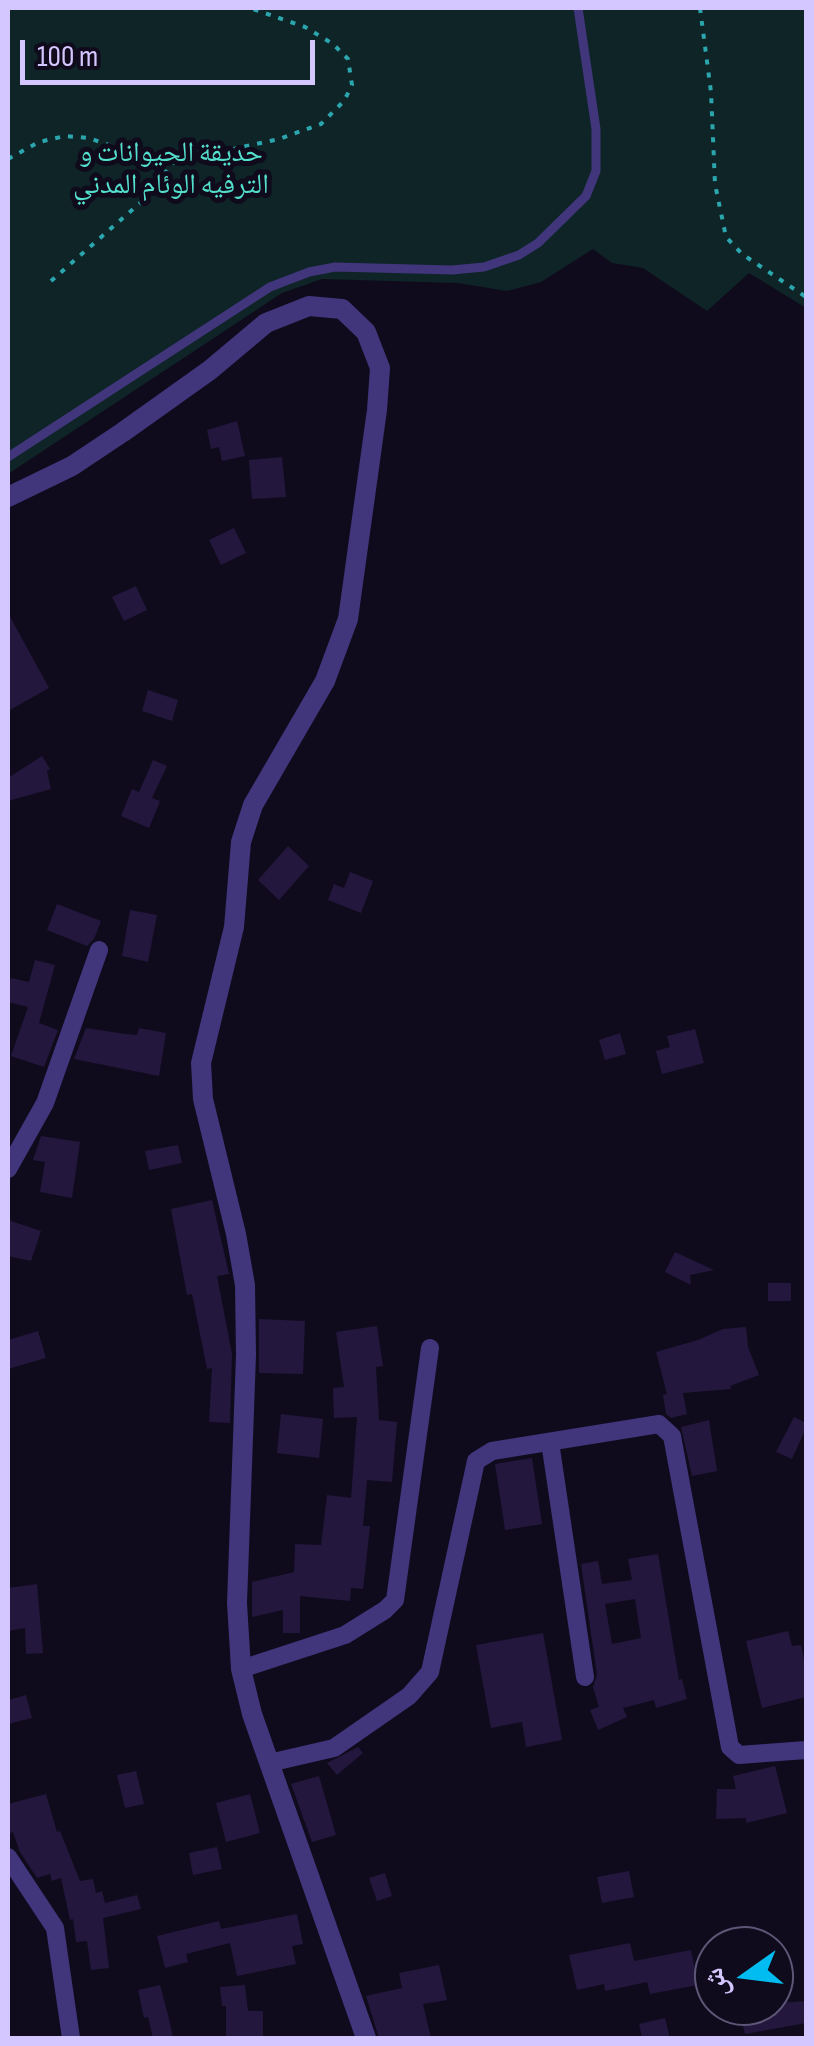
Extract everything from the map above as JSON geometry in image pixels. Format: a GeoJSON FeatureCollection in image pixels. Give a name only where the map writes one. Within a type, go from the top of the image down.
{"type":"FeatureCollection","features":[{"type":"Feature","properties":{"kind":"street"},"geometry":{"type":"LineString","coordinates":[[8,496],[72,466],[210,370],[266,324],[309,306],[342,309],[366,332],[380,368],[348,619],[324,681],[253,805],[241,842],[234,928],[201,1063],[203,1099],[245,1285],[237,1603],[241,1669],[268,1764],[366,2038]]}},
{"type":"Feature","properties":{"kind":"street"},"geometry":{"type":"LineString","coordinates":[[8,1170],[45,1103],[98,950]]}},
{"type":"Feature","properties":{"kind":"street"},"geometry":{"type":"LineString","coordinates":[[241,1669],[345,1635],[394,1600],[430,1348]]}},
{"type":"Feature","properties":{"kind":"street"},"geometry":{"type":"LineString","coordinates":[[268,1764],[334,1748],[409,1696],[430,1672],[476,1461],[492,1451],[659,1424],[672,1436],[730,1747],[738,1755],[806,1750]]}},
{"type":"Feature","properties":{"kind":"street"},"geometry":{"type":"LineString","coordinates":[[550,1442],[585,1677]]}},
{"type":"Feature","properties":{"kind":"street"},"geometry":{"type":"LineString","coordinates":[[8,1857],[54,1928],[71,2038]]}},
{"type":"Feature","properties":{"kind":"lane"},"geometry":{"type":"LineString","coordinates":[[8,458],[270,287],[308,272],[335,267],[484,267],[519,255],[538,242],[586,196],[596,172],[596,128],[578,8]]}},
{"type":"Feature","properties":{"kind":"path"},"geometry":{"type":"LineString","coordinates":[[8,159],[39,142],[65,136],[89,138],[148,158],[174,162],[307,130],[332,115],[352,85],[348,59],[333,44],[305,27],[250,8]]}},
{"type":"Feature","properties":{"kind":"path"},"geometry":{"type":"LineString","coordinates":[[700,8],[711,92],[716,184],[726,238],[742,254],[806,297]]}},
{"type":"Feature","properties":{"kind":"path"},"geometry":{"type":"LineString","coordinates":[[50,281],[140,203],[174,162]]}},
{"type":"Feature","properties":{"kind":"green space","name":"حديقة الحيوانات و الترفيه الوئام المدني"},"geometry":{"type":"Polygon","coordinates":[[[8,8],[806,8],[806,308],[749,273],[707,311],[643,268],[612,263],[593,249],[541,282],[507,291],[458,283],[322,279],[282,293],[8,474],[8,8]]]}},
{"type":"Feature","properties":{"kind":"building"},"geometry":{"type":"Polygon","coordinates":[[[237,421],[245,456],[222,461],[219,447],[211,449],[207,430],[237,421]]]}},
{"type":"Feature","properties":{"kind":"building"},"geometry":{"type":"Polygon","coordinates":[[[282,457],[286,497],[252,499],[249,460],[282,457]]]}},
{"type":"Feature","properties":{"kind":"building"},"geometry":{"type":"Polygon","coordinates":[[[234,528],[246,553],[221,565],[209,540],[234,528]]]}},
{"type":"Feature","properties":{"kind":"building"},"geometry":{"type":"Polygon","coordinates":[[[136,586],[147,610],[124,621],[112,597],[136,586]]]}},
{"type":"Feature","properties":{"kind":"building"},"geometry":{"type":"Polygon","coordinates":[[[8,613],[49,688],[8,711],[8,613]]]}},
{"type":"Feature","properties":{"kind":"building"},"geometry":{"type":"Polygon","coordinates":[[[148,690],[178,700],[172,721],[142,711],[148,690]]]}},
{"type":"Feature","properties":{"kind":"building"},"geometry":{"type":"Polygon","coordinates":[[[42,756],[50,769],[47,771],[51,789],[8,801],[8,778],[42,756]]]}},
{"type":"Feature","properties":{"kind":"building"},"geometry":{"type":"Polygon","coordinates":[[[153,760],[167,766],[152,798],[160,801],[149,828],[121,816],[132,789],[139,792],[153,760]]]}},
{"type":"Feature","properties":{"kind":"building"},"geometry":{"type":"Polygon","coordinates":[[[288,846],[309,866],[279,900],[258,880],[288,846]]]}},
{"type":"Feature","properties":{"kind":"building"},"geometry":{"type":"Polygon","coordinates":[[[350,872],[373,881],[361,913],[328,900],[334,884],[344,888],[350,872]]]}},
{"type":"Feature","properties":{"kind":"building"},"geometry":{"type":"Polygon","coordinates":[[[57,904],[101,921],[87,946],[47,930],[57,904]]]}},
{"type":"Feature","properties":{"kind":"building"},"geometry":{"type":"Polygon","coordinates":[[[130,910],[157,915],[148,962],[122,956],[130,910]]]}},
{"type":"Feature","properties":{"kind":"building"},"geometry":{"type":"Polygon","coordinates":[[[35,960],[55,965],[39,1023],[58,1030],[44,1067],[11,1056],[28,1007],[8,1002],[11,978],[29,982],[35,960]]]}},
{"type":"Feature","properties":{"kind":"building"},"geometry":{"type":"Polygon","coordinates":[[[86,1028],[137,1035],[139,1028],[166,1033],[159,1076],[74,1059],[86,1028]]]}},
{"type":"Feature","properties":{"kind":"building"},"geometry":{"type":"Polygon","coordinates":[[[695,1029],[704,1063],[662,1074],[656,1051],[670,1047],[667,1036],[695,1029]]]}},
{"type":"Feature","properties":{"kind":"building"},"geometry":{"type":"Polygon","coordinates":[[[620,1033],[626,1054],[605,1060],[599,1040],[620,1033]]]}},
{"type":"Feature","properties":{"kind":"building"},"geometry":{"type":"Polygon","coordinates":[[[41,1136],[80,1142],[72,1198],[40,1192],[45,1162],[33,1160],[41,1136]]]}},
{"type":"Feature","properties":{"kind":"building"},"geometry":{"type":"Polygon","coordinates":[[[178,1145],[182,1163],[149,1170],[145,1151],[178,1145]]]}},
{"type":"Feature","properties":{"kind":"building"},"geometry":{"type":"Polygon","coordinates":[[[212,1200],[229,1274],[217,1276],[232,1354],[230,1423],[209,1422],[212,1368],[207,1369],[192,1294],[187,1295],[171,1209],[212,1200]]]}},
{"type":"Feature","properties":{"kind":"building"},"geometry":{"type":"Polygon","coordinates":[[[8,1220],[41,1231],[31,1261],[8,1256],[8,1220]]]}},
{"type":"Feature","properties":{"kind":"building"},"geometry":{"type":"Polygon","coordinates":[[[675,1252],[714,1270],[690,1275],[691,1285],[665,1272],[675,1252]]]}},
{"type":"Feature","properties":{"kind":"building"},"geometry":{"type":"Polygon","coordinates":[[[768,1283],[791,1283],[791,1301],[768,1301],[768,1283]]]}},
{"type":"Feature","properties":{"kind":"building"},"geometry":{"type":"Polygon","coordinates":[[[259,1319],[305,1321],[303,1374],[259,1373],[259,1319]]]}},
{"type":"Feature","properties":{"kind":"building"},"geometry":{"type":"Polygon","coordinates":[[[377,1326],[383,1366],[376,1367],[379,1420],[397,1422],[392,1482],[367,1480],[363,1526],[370,1526],[363,1589],[351,1588],[350,1601],[300,1596],[300,1633],[283,1633],[283,1610],[252,1617],[252,1582],[294,1572],[295,1544],[321,1545],[327,1495],[351,1498],[357,1417],[334,1418],[333,1388],[344,1387],[336,1332],[377,1326]]]}},
{"type":"Feature","properties":{"kind":"building"},"geometry":{"type":"Polygon","coordinates":[[[746,1327],[748,1347],[759,1375],[730,1386],[731,1389],[683,1393],[687,1414],[671,1418],[666,1414],[663,1395],[667,1394],[656,1352],[723,1329],[746,1327]]]}},
{"type":"Feature","properties":{"kind":"building"},"geometry":{"type":"Polygon","coordinates":[[[38,1331],[46,1358],[8,1369],[8,1340],[38,1331]]]}},
{"type":"Feature","properties":{"kind":"building"},"geometry":{"type":"Polygon","coordinates":[[[281,1414],[323,1419],[319,1458],[277,1453],[281,1414]]]}},
{"type":"Feature","properties":{"kind":"building"},"geometry":{"type":"Polygon","coordinates":[[[794,1417],[806,1423],[806,1428],[792,1459],[776,1452],[794,1417]]]}},
{"type":"Feature","properties":{"kind":"building"},"geometry":{"type":"Polygon","coordinates":[[[709,1420],[717,1471],[692,1476],[681,1427],[709,1420]]]}},
{"type":"Feature","properties":{"kind":"building"},"geometry":{"type":"Polygon","coordinates":[[[532,1458],[542,1524],[505,1530],[495,1464],[532,1458]]]}},
{"type":"Feature","properties":{"kind":"building"},"geometry":{"type":"Polygon","coordinates":[[[658,1554],[679,1680],[682,1679],[687,1699],[656,1708],[654,1700],[623,1708],[627,1717],[598,1730],[590,1710],[599,1707],[593,1687],[597,1675],[581,1564],[598,1561],[602,1584],[632,1580],[628,1559],[658,1554]],[[635,1599],[605,1604],[612,1644],[641,1638],[635,1599]]]}},
{"type":"Feature","properties":{"kind":"building"},"geometry":{"type":"Polygon","coordinates":[[[37,1584],[43,1653],[26,1654],[25,1628],[8,1631],[8,1588],[37,1584]]]}},
{"type":"Feature","properties":{"kind":"building"},"geometry":{"type":"Polygon","coordinates":[[[788,1631],[792,1646],[801,1645],[806,1697],[762,1708],[746,1641],[788,1631]]]}},
{"type":"Feature","properties":{"kind":"building"},"geometry":{"type":"Polygon","coordinates":[[[543,1633],[562,1740],[526,1747],[522,1722],[491,1728],[476,1645],[543,1633]]]}},
{"type":"Feature","properties":{"kind":"building"},"geometry":{"type":"Polygon","coordinates":[[[26,1695],[32,1718],[8,1724],[8,1700],[26,1695]]]}},
{"type":"Feature","properties":{"kind":"building"},"geometry":{"type":"Polygon","coordinates":[[[358,1747],[363,1753],[337,1775],[327,1763],[358,1747]]]}},
{"type":"Feature","properties":{"kind":"building"},"geometry":{"type":"Polygon","coordinates":[[[775,1766],[787,1813],[746,1823],[746,1818],[716,1819],[717,1789],[736,1789],[733,1776],[775,1766]]]}},
{"type":"Feature","properties":{"kind":"building"},"geometry":{"type":"Polygon","coordinates":[[[136,1771],[144,1804],[125,1808],[117,1775],[136,1771]]]}},
{"type":"Feature","properties":{"kind":"building"},"geometry":{"type":"Polygon","coordinates":[[[319,1776],[336,1835],[312,1842],[291,1784],[319,1776]]]}},
{"type":"Feature","properties":{"kind":"building"},"geometry":{"type":"Polygon","coordinates":[[[46,1794],[57,1832],[60,1831],[80,1881],[93,1879],[96,1893],[102,1891],[105,1903],[137,1895],[141,1909],[103,1918],[109,1968],[91,1970],[87,1941],[76,1942],[61,1878],[52,1881],[50,1874],[37,1878],[20,1852],[13,1832],[8,1834],[8,1804],[46,1794]]]}},
{"type":"Feature","properties":{"kind":"building"},"geometry":{"type":"Polygon","coordinates":[[[250,1794],[260,1833],[226,1842],[216,1803],[250,1794]]]}},
{"type":"Feature","properties":{"kind":"building"},"geometry":{"type":"Polygon","coordinates":[[[217,1847],[222,1869],[193,1875],[189,1853],[217,1847]]]}},
{"type":"Feature","properties":{"kind":"building"},"geometry":{"type":"Polygon","coordinates":[[[629,1871],[634,1897],[602,1903],[597,1877],[629,1871]]]}},
{"type":"Feature","properties":{"kind":"building"},"geometry":{"type":"Polygon","coordinates":[[[385,1873],[392,1896],[377,1901],[369,1878],[385,1873]]]}},
{"type":"Feature","properties":{"kind":"building"},"geometry":{"type":"Polygon","coordinates":[[[297,1914],[303,1944],[292,1946],[296,1964],[237,1976],[230,1943],[186,1954],[188,1962],[165,1968],[157,1936],[219,1921],[221,1929],[297,1914]]]}},
{"type":"Feature","properties":{"kind":"building"},"geometry":{"type":"Polygon","coordinates":[[[630,1943],[634,1961],[691,1950],[694,1986],[650,1994],[647,1982],[605,1991],[604,1984],[577,1990],[569,1955],[630,1943]]]}},
{"type":"Feature","properties":{"kind":"building"},"geometry":{"type":"Polygon","coordinates":[[[439,1965],[447,2000],[423,2004],[431,2038],[379,2038],[366,1996],[402,1988],[399,1973],[439,1965]]]}},
{"type":"Feature","properties":{"kind":"building"},"geometry":{"type":"Polygon","coordinates":[[[160,1985],[173,2038],[153,2038],[148,2017],[144,2018],[138,1990],[160,1985]]]}},
{"type":"Feature","properties":{"kind":"building"},"geometry":{"type":"Polygon","coordinates":[[[245,1985],[248,2011],[263,2011],[263,2037],[226,2037],[226,2006],[222,2006],[220,1987],[245,1985]]]}},
{"type":"Feature","properties":{"kind":"building"},"geometry":{"type":"Polygon","coordinates":[[[806,2001],[806,2023],[794,2025],[794,2002],[806,2001]]]}},
{"type":"Feature","properties":{"kind":"building"},"geometry":{"type":"Polygon","coordinates":[[[665,2018],[670,2038],[642,2038],[639,2024],[665,2018]]]}},
{"type":"Feature","properties":{"kind":"building"},"geometry":{"type":"Polygon","coordinates":[[[743,2026],[789,2026],[745,2034],[743,2026]]]}}]}
